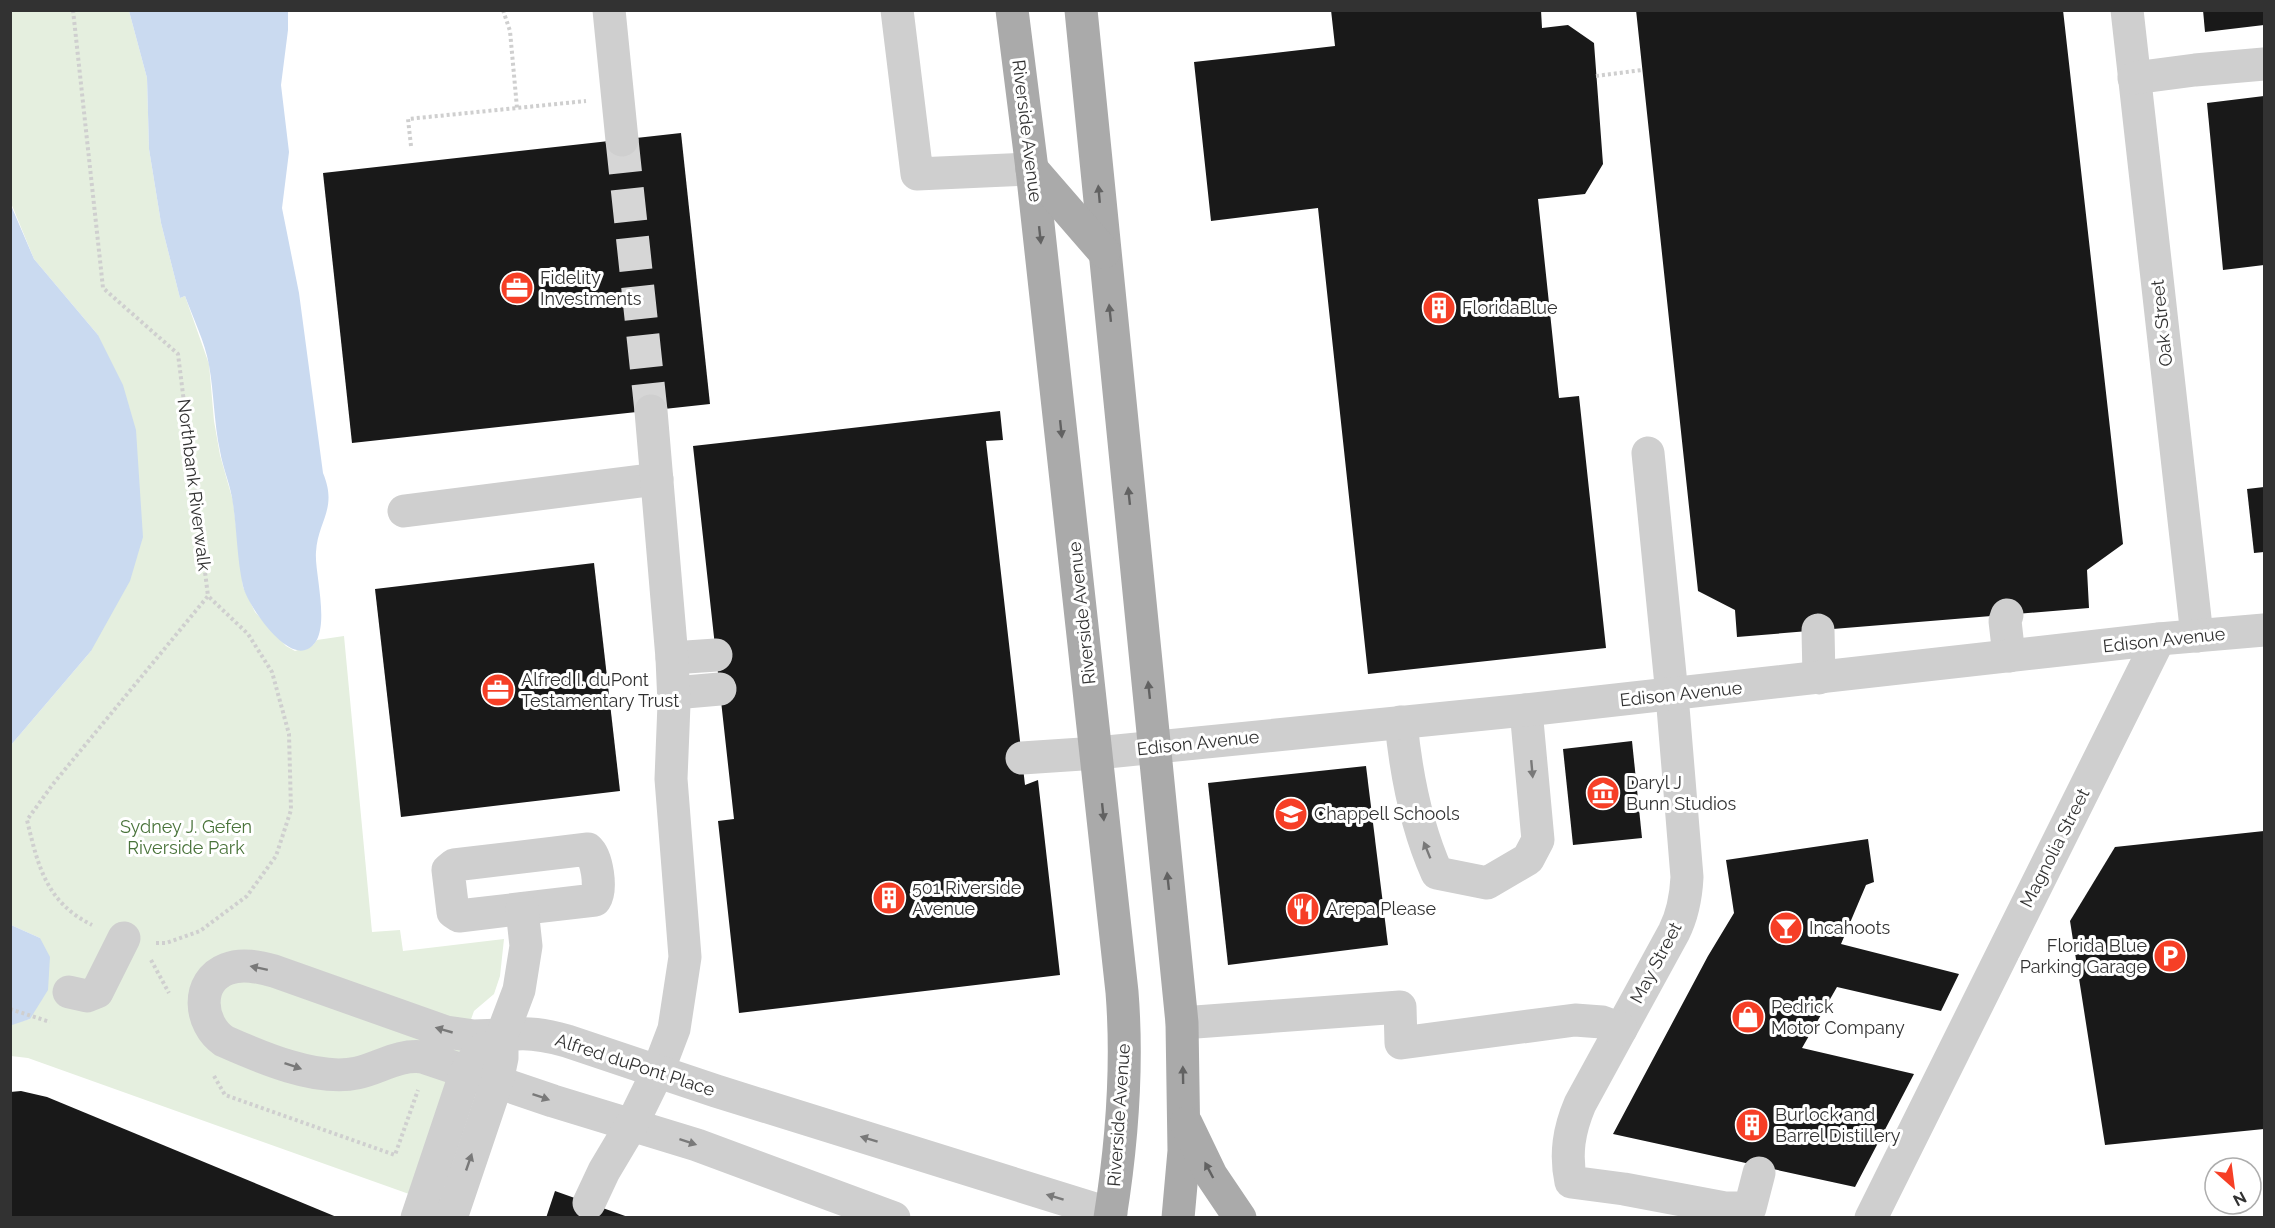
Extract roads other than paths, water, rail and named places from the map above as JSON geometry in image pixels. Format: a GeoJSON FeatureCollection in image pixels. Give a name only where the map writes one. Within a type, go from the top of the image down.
{"type":"FeatureCollection","features":[{"type":"Feature","properties":{"kind":"main road","name":"Riverside Avenue"},"geometry":{"type":"LineString","coordinates":[[1012,10],[1032,169],[1122,992],[1125,1041],[1115,1216]]}},
{"type":"Feature","properties":{"kind":"main road"},"geometry":{"type":"LineString","coordinates":[[1081,10],[1182,1023],[1184,1151],[1178,1218]]}},
{"type":"Feature","properties":{"kind":"main road"},"geometry":{"type":"LineString","coordinates":[[1032,169],[1104,252]]}},
{"type":"Feature","properties":{"kind":"main road"},"geometry":{"type":"LineString","coordinates":[[1184,1119],[1211,1175],[1240,1218]]}},
{"type":"Feature","properties":{"kind":"street"},"geometry":{"type":"LineString","coordinates":[[609,10],[622,140]]}},
{"type":"Feature","properties":{"kind":"street"},"geometry":{"type":"LineString","coordinates":[[897,10],[917,174],[1032,169]]}},
{"type":"Feature","properties":{"kind":"street","name":"Oak Street"},"geometry":{"type":"LineString","coordinates":[[2127,10],[2197,636]]}},
{"type":"Feature","properties":{"kind":"street"},"geometry":{"type":"LineString","coordinates":[[2134,78],[2265,64]]}},
{"type":"Feature","properties":{"kind":"street"},"geometry":{"type":"LineString","coordinates":[[589,1203],[658,1071],[674,1029],[685,957],[671,779],[674,693],[672,658],[651,411]]}},
{"type":"Feature","properties":{"kind":"street","name":"May Street"},"geometry":{"type":"LineString","coordinates":[[1647,453],[1672,695],[1687,878],[1686,892],[1680,921],[1575,1117],[1568,1143],[1571,1182],[1624,1189],[1725,1208],[1750,1208],[1759,1173]]}},
{"type":"Feature","properties":{"kind":"street"},"geometry":{"type":"LineString","coordinates":[[404,511],[657,479]]}},
{"type":"Feature","properties":{"kind":"street"},"geometry":{"type":"LineString","coordinates":[[2007,615],[2009,656]]}},
{"type":"Feature","properties":{"kind":"street"},"geometry":{"type":"LineString","coordinates":[[1818,630],[1819,678]]}},
{"type":"Feature","properties":{"kind":"street","name":"Edison Avenue"},"geometry":{"type":"LineString","coordinates":[[1022,758],[1155,748],[1672,695],[2159,639],[2265,630]]}},
{"type":"Feature","properties":{"kind":"street","name":"Magnolia Street"},"geometry":{"type":"LineString","coordinates":[[1871,1218],[2159,639]]}},
{"type":"Feature","properties":{"kind":"street"},"geometry":{"type":"LineString","coordinates":[[672,658],[716,655]]}},
{"type":"Feature","properties":{"kind":"street"},"geometry":{"type":"LineString","coordinates":[[674,693],[720,689]]}},
{"type":"Feature","properties":{"kind":"street"},"geometry":{"type":"LineString","coordinates":[[1401,722],[1404,758],[1422,834],[1437,873],[1487,883],[1528,859],[1538,840],[1526,710]]}},
{"type":"Feature","properties":{"kind":"street"},"geometry":{"type":"LineString","coordinates":[[451,1218],[497,1082],[502,1035],[519,990],[526,935],[522,909]]}},
{"type":"Feature","properties":{"kind":"street"},"geometry":{"type":"LineString","coordinates":[[69,992],[87,996],[97,993],[124,938]]}},
{"type":"Feature","properties":{"kind":"street","name":"Alfred duPont Place"},"geometry":{"type":"LineString","coordinates":[[466,1072],[414,1056],[395,1059],[347,1075],[310,1072],[236,1046],[216,1035],[208,1026],[205,1017],[206,995],[210,982],[218,974],[228,969],[249,966],[274,971],[446,1032],[474,1036],[519,1034],[552,1037],[1115,1216]]}},
{"type":"Feature","properties":{"kind":"street"},"geometry":{"type":"LineString","coordinates":[[1182,1023],[1400,1007],[1401,1043],[1575,1020],[1602,1022],[1621,1029]]}},
{"type":"Feature","properties":{"kind":"street"},"geometry":{"type":"LineString","coordinates":[[417,1218],[466,1072],[480,1050],[502,1035]]}},
{"type":"Feature","properties":{"kind":"street"},"geometry":{"type":"LineString","coordinates":[[466,1072],[697,1144],[894,1218]]}},
{"type":"Feature","properties":{"kind":"water"},"geometry":{"type":"Polygon","coordinates":[[[129,11],[288,11],[281,85],[289,152],[282,208],[299,293],[323,473],[329,496],[316,552],[321,606],[319,634],[314,644],[305,650],[296,650],[277,638],[251,605],[243,586],[232,497],[221,458],[207,356],[185,296],[180,298],[161,223],[149,149],[147,78],[129,11]]]}},
{"type":"Feature","properties":{"kind":"water"},"geometry":{"type":"Polygon","coordinates":[[[10,203],[34,259],[98,335],[123,385],[136,430],[143,537],[130,581],[91,651],[11,745],[10,203]]]}},
{"type":"Feature","properties":{"kind":"water"},"geometry":{"type":"Polygon","coordinates":[[[11,925],[40,938],[50,957],[48,990],[30,1019],[12,1025],[11,925]]]}},
{"type":"Feature","properties":{"kind":"tunnel"},"geometry":{"type":"LineString","coordinates":[[622,140],[651,411]]}},
{"type":"Feature","properties":{"kind":"place","name":"Fidelity Investments"},"geometry":{"type":"Point","coordinates":[517,288]}},
{"type":"Feature","properties":{"kind":"place","name":"FloridaBlue"},"geometry":{"type":"Point","coordinates":[1439,308]}},
{"type":"Feature","properties":{"kind":"place","name":"Alfred I. duPont Testamentary Trust"},"geometry":{"type":"Point","coordinates":[498,690]}},
{"type":"Feature","properties":{"kind":"place","name":"Daryl J Bunn Studios"},"geometry":{"type":"Point","coordinates":[1603,793]}},
{"type":"Feature","properties":{"kind":"place","name":"Chappell Schools"},"geometry":{"type":"Point","coordinates":[1291,814]}},
{"type":"Feature","properties":{"kind":"place","name":"501 Riverside Avenue"},"geometry":{"type":"Point","coordinates":[889,898]}},
{"type":"Feature","properties":{"kind":"place","name":"Arepa Please"},"geometry":{"type":"Point","coordinates":[1303,909]}},
{"type":"Feature","properties":{"kind":"place","name":"Incahoots"},"geometry":{"type":"Point","coordinates":[1786,928]}},
{"type":"Feature","properties":{"kind":"place","name":"Florida Blue Parking Garage"},"geometry":{"type":"Point","coordinates":[2170,956]}},
{"type":"Feature","properties":{"kind":"place","name":"Pedrick Motor Company"},"geometry":{"type":"Point","coordinates":[1748,1017]}},
{"type":"Feature","properties":{"kind":"place","name":"Burlock and Barrel Distillery"},"geometry":{"type":"Point","coordinates":[1752,1125]}},
{"type":"Feature","properties":{"kind":"park label","name":"Sydney J. Gefen Riverside Park"},"geometry":{"type":"Point","coordinates":[186,837]}}]}
